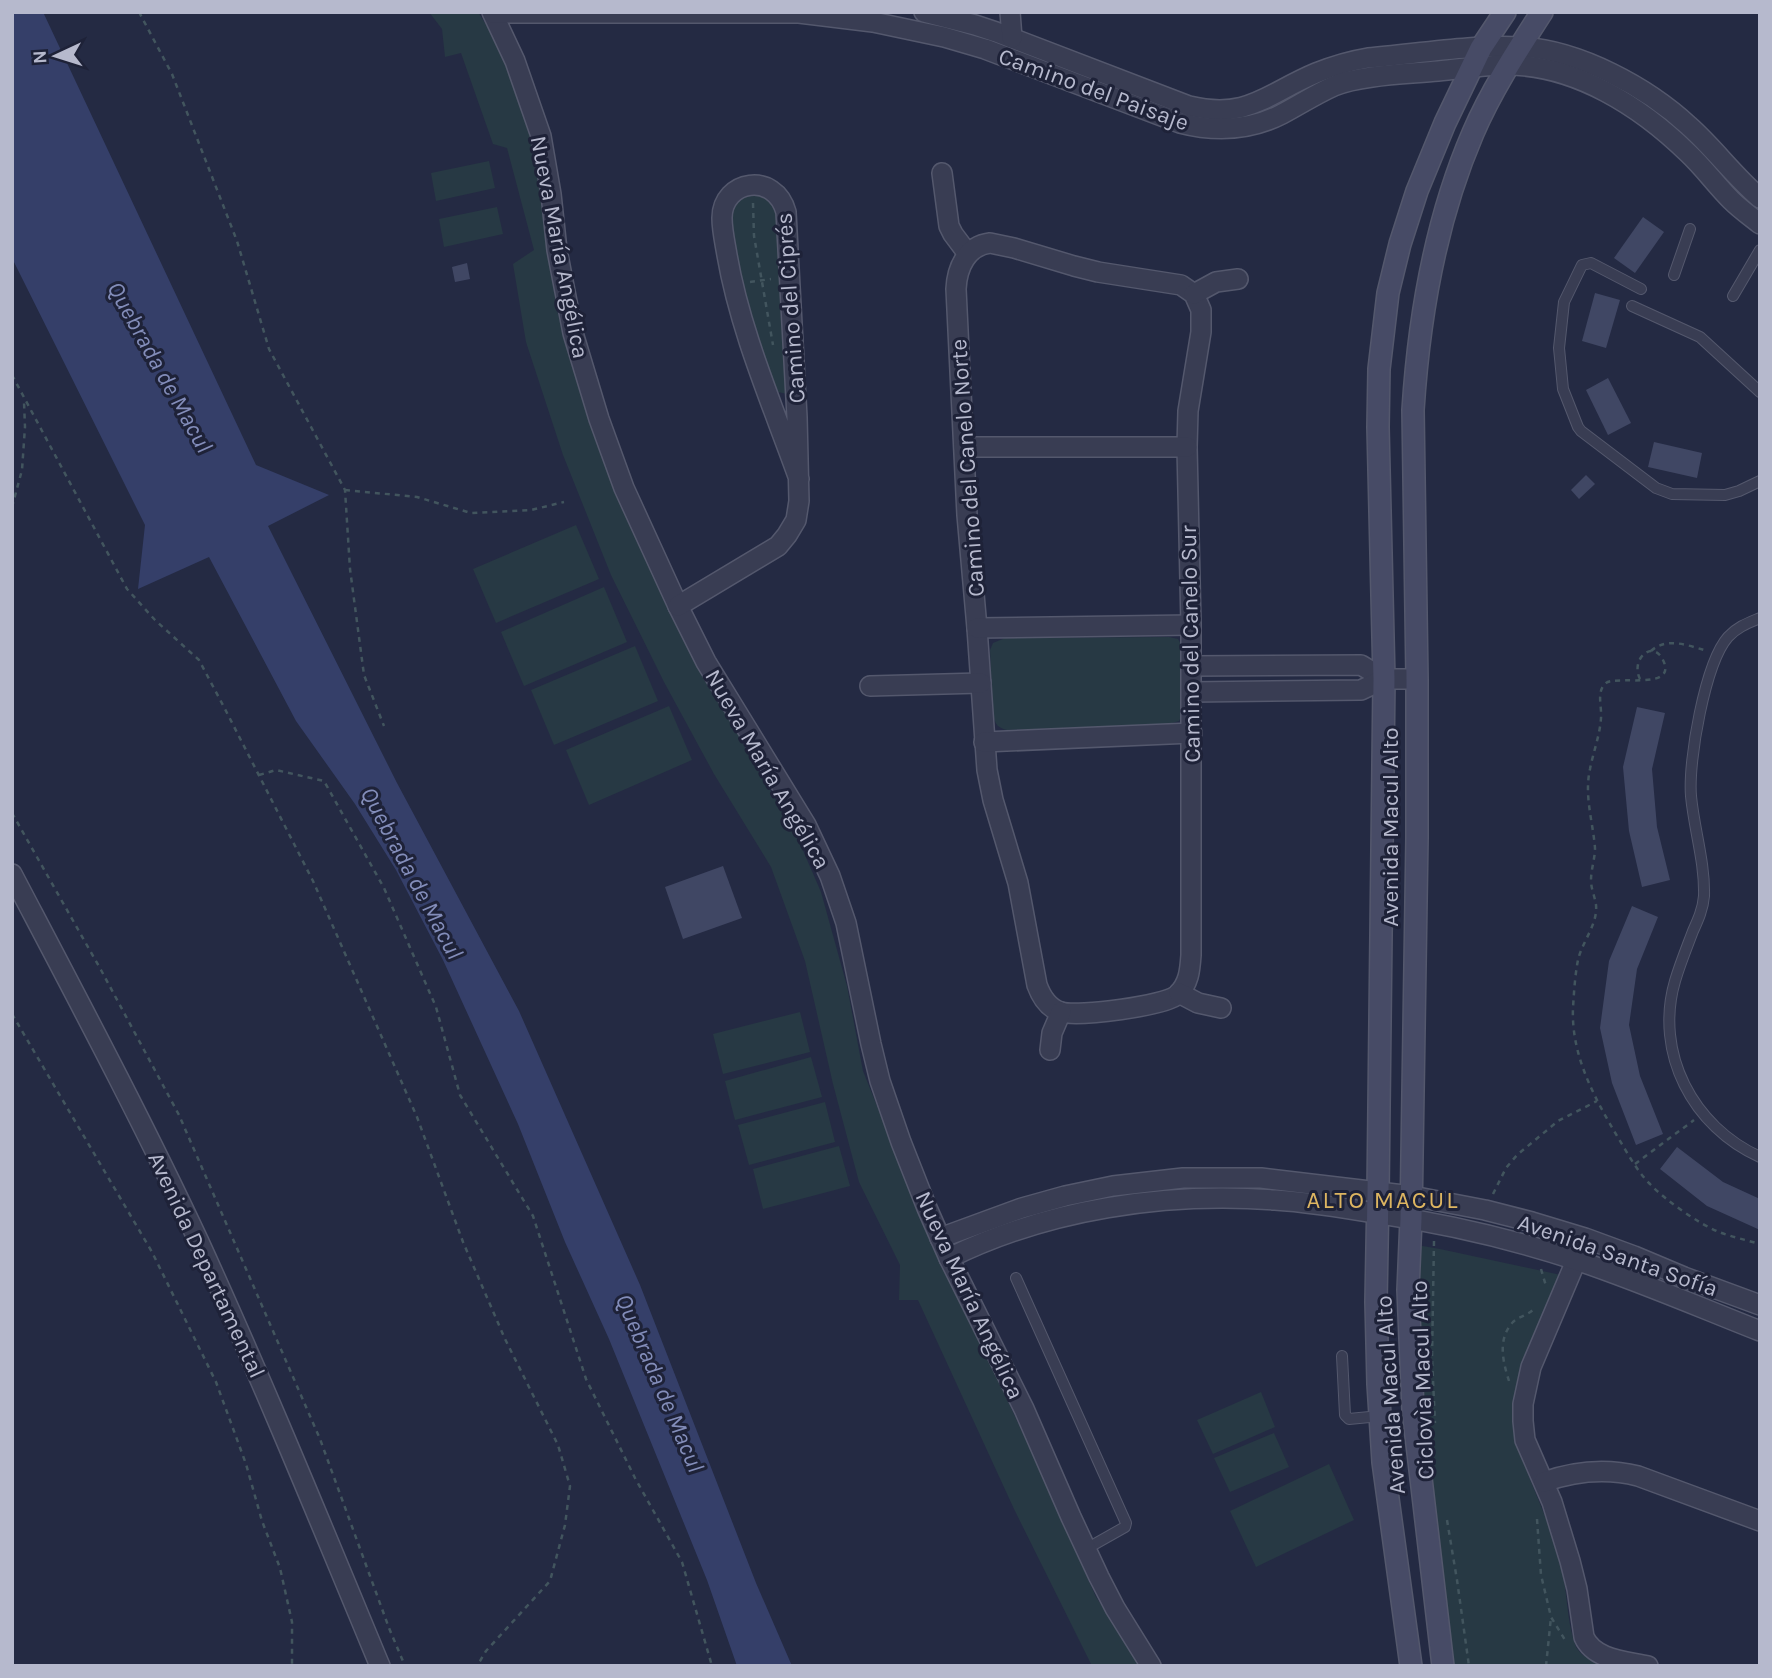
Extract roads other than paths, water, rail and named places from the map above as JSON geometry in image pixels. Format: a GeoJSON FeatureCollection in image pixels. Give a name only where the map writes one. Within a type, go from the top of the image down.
{"type":"FeatureCollection","features":[{"type":"Feature","properties":{"kind":"street","name":"Camino del Paisaje"},"geometry":{"type":"LineString","coordinates":[[924,12],[981,19],[1012,38],[1200,109],[1234,109],[1251,105],[1314,73],[1349,61],[1368,58],[1481,48],[1520,47],[1559,53],[1587,63],[1640,89],[1688,124],[1760,198]]}},
{"type":"Feature","properties":{"kind":"street"},"geometry":{"type":"LineString","coordinates":[[1010,12],[1012,38]]}},
{"type":"Feature","properties":{"kind":"street","name":"Avenida Macul Alto"},"geometry":{"type":"LineString","coordinates":[[1410,1666],[1383,1462],[1376,1302],[1384,679],[1378,396],[1381,343],[1388,293],[1403,233],[1427,163],[1481,48],[1505,12]]}},
{"type":"Feature","properties":{"kind":"street","name":"Avenida Macul Alto"},"geometry":{"type":"LineString","coordinates":[[1443,1666],[1413,1410],[1408,1290],[1417,1220],[1412,1196],[1417,838],[1413,436],[1415,371],[1434,252],[1458,172],[1473,132],[1508,65],[1542,12]]}},
{"type":"Feature","properties":{"kind":"street","name":"Camino del Paisaje"},"geometry":{"type":"LineString","coordinates":[[493,13],[799,13],[873,22],[985,49],[1160,117],[1205,129],[1232,129],[1258,124],[1346,82],[1508,65],[1557,72],[1586,83],[1632,107],[1673,138],[1731,200],[1760,224]]}},
{"type":"Feature","properties":{"kind":"street","name":"Nueva María Angélica"},"geometry":{"type":"LineString","coordinates":[[493,13],[524,85],[541,136],[557,250],[573,333],[624,488],[706,662],[806,825],[830,876],[846,923],[880,1081],[901,1142],[940,1238],[1019,1398],[1115,1608],[1151,1666]]}},
{"type":"Feature","properties":{"kind":"street"},"geometry":{"type":"LineString","coordinates":[[942,173],[950,226],[968,254],[982,244],[998,244],[1086,269],[1171,282],[1194,294],[1216,282],[1238,279]]}},
{"type":"Feature","properties":{"kind":"street","name":"Camino del Ciprés"},"geometry":{"type":"LineString","coordinates":[[678,606],[755,561],[783,541],[796,520],[798,511],[799,479],[797,417],[788,231],[783,202],[766,187],[752,185],[737,190],[730,196],[723,209],[723,227],[733,284],[750,343],[799,479]]}},
{"type":"Feature","properties":{"kind":"street","name":"Camino del Canelo Norte"},"geometry":{"type":"LineString","coordinates":[[968,254],[957,278],[967,515],[989,786],[1018,883],[1037,985],[1046,1002],[1061,1012]]}},
{"type":"Feature","properties":{"kind":"street","name":"Camino del Canelo Sur"},"geometry":{"type":"LineString","coordinates":[[1179,993],[1189,978],[1191,955],[1192,666],[1187,447],[1188,411],[1202,321],[1202,310],[1194,294]]}},
{"type":"Feature","properties":{"kind":"street"},"geometry":{"type":"LineString","coordinates":[[964,447],[1187,447]]}},
{"type":"Feature","properties":{"kind":"street"},"geometry":{"type":"LineString","coordinates":[[977,628],[1191,625]]}},
{"type":"Feature","properties":{"kind":"street"},"geometry":{"type":"LineString","coordinates":[[1192,666],[1361,665],[1384,679]]}},
{"type":"Feature","properties":{"kind":"street"},"geometry":{"type":"LineString","coordinates":[[1192,692],[1361,690],[1384,679],[1417,679]]}},
{"type":"Feature","properties":{"kind":"street"},"geometry":{"type":"LineString","coordinates":[[870,686],[981,683]]}},
{"type":"Feature","properties":{"kind":"street"},"geometry":{"type":"LineString","coordinates":[[984,742],[1192,733]]}},
{"type":"Feature","properties":{"kind":"street","name":"Avenida Departamental"},"geometry":{"type":"LineString","coordinates":[[12,874],[135,1110],[199,1243],[380,1666]]}},
{"type":"Feature","properties":{"kind":"street"},"geometry":{"type":"LineString","coordinates":[[1050,1050],[1052,1033],[1061,1012],[1081,1014],[1157,1004],[1179,993],[1198,1003],[1220,1008]]}},
{"type":"Feature","properties":{"kind":"street","name":"Avenida Santa Sofía"},"geometry":{"type":"LineString","coordinates":[[940,1238],[1001,1215],[1065,1196],[1113,1186],[1208,1177],[1261,1178],[1378,1203],[1417,1220],[1490,1236],[1577,1260],[1760,1331]]}},
{"type":"Feature","properties":{"kind":"street","name":"Avenida Santa Sofía"},"geometry":{"type":"LineString","coordinates":[[949,1258],[992,1240],[1066,1216],[1138,1203],[1191,1198],[1378,1203],[1412,1196],[1485,1210],[1585,1238],[1760,1305]]}},
{"type":"Feature","properties":{"kind":"street"},"geometry":{"type":"LineString","coordinates":[[1585,1238],[1531,1367],[1523,1413],[1525,1440],[1552,1502],[1570,1561],[1586,1643],[1597,1653],[1648,1666]]}},
{"type":"Feature","properties":{"kind":"street"},"geometry":{"type":"LineString","coordinates":[[1544,1482],[1577,1473],[1623,1472],[1760,1521]]}},
{"type":"Feature","properties":{"kind":"lane"},"geometry":{"type":"LineString","coordinates":[[1674,275],[1690,229]]}},
{"type":"Feature","properties":{"kind":"lane"},"geometry":{"type":"LineString","coordinates":[[1733,296],[1760,250]]}},
{"type":"Feature","properties":{"kind":"lane"},"geometry":{"type":"LineString","coordinates":[[1641,289],[1587,263],[1582,265],[1564,302],[1559,348],[1562,382],[1578,427],[1666,493],[1726,495],[1760,481]]}},
{"type":"Feature","properties":{"kind":"lane"},"geometry":{"type":"LineString","coordinates":[[1632,306],[1700,337],[1760,392]]}},
{"type":"Feature","properties":{"kind":"lane"},"geometry":{"type":"LineString","coordinates":[[1760,618],[1729,635],[1717,655],[1705,692],[1691,764],[1691,796],[1704,897],[1700,918],[1675,981],[1670,1016],[1671,1042],[1677,1068],[1702,1114],[1727,1138],[1760,1157]]}},
{"type":"Feature","properties":{"kind":"lane"},"geometry":{"type":"LineString","coordinates":[[1016,1278],[1126,1523],[1125,1527],[1086,1549]]}},
{"type":"Feature","properties":{"kind":"lane"},"geometry":{"type":"LineString","coordinates":[[1342,1356],[1345,1415],[1349,1419],[1380,1416]]}},
{"type":"Feature","properties":{"kind":"water","name":"Quebrada de Macul"},"geometry":{"type":"Polygon","coordinates":[[[12,12],[43,12],[256,465],[329,495],[268,526],[397,783],[519,1011],[640,1285],[756,1583],[792,1666],[737,1666],[707,1580],[609,1339],[565,1242],[518,1124],[443,960],[396,870],[355,804],[296,721],[209,557],[138,589],[145,525],[12,258],[12,12]]]}},
{"type":"Feature","properties":{"kind":"district","name":"ALTO MACUL"},"geometry":{"type":"Point","coordinates":[1383,1200]}}]}
